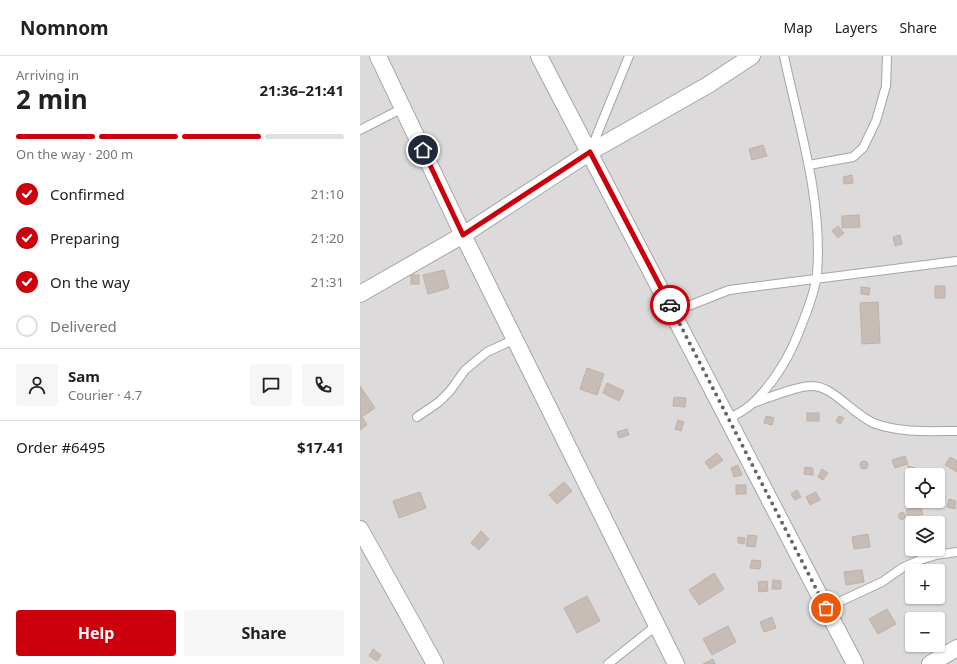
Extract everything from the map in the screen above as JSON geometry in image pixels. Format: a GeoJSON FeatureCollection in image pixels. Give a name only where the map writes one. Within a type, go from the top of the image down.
{"type":"FeatureCollection","features":[{"type":"Feature","properties":{"kind":"street"},"geometry":{"type":"LineString","coordinates":[[378,56],[463,235],[676,664]]}},
{"type":"Feature","properties":{"kind":"street"},"geometry":{"type":"LineString","coordinates":[[539,56],[855,664]]}},
{"type":"Feature","properties":{"kind":"street"},"geometry":{"type":"LineString","coordinates":[[360,294],[463,235],[590,152],[708,85],[752,56]]}},
{"type":"Feature","properties":{"kind":"street"},"geometry":{"type":"LineString","coordinates":[[360,530],[435,664]]}},
{"type":"Feature","properties":{"kind":"street"},"geometry":{"type":"LineString","coordinates":[[930,664],[957,648]]}},
{"type":"Feature","properties":{"kind":"lane"},"geometry":{"type":"LineString","coordinates":[[590,152],[629,56]]}},
{"type":"Feature","properties":{"kind":"lane"},"geometry":{"type":"LineString","coordinates":[[753,403],[781,369],[794,346],[816,278],[817,225],[809,165],[784,56]]}},
{"type":"Feature","properties":{"kind":"lane"},"geometry":{"type":"LineString","coordinates":[[809,165],[853,157],[863,148],[876,121],[886,86],[887,56]]}},
{"type":"Feature","properties":{"kind":"lane"},"geometry":{"type":"LineString","coordinates":[[360,130],[403,108]]}},
{"type":"Feature","properties":{"kind":"lane"},"geometry":{"type":"LineString","coordinates":[[673,312],[730,290],[957,261]]}},
{"type":"Feature","properties":{"kind":"lane"},"geometry":{"type":"LineString","coordinates":[[417,417],[439,402],[450,391],[465,370],[482,356],[514,339]]}},
{"type":"Feature","properties":{"kind":"lane"},"geometry":{"type":"LineString","coordinates":[[728,419],[753,403],[812,386],[829,390],[850,408],[874,423],[898,430],[957,431]]}},
{"type":"Feature","properties":{"kind":"lane"},"geometry":{"type":"LineString","coordinates":[[826,608],[882,582],[902,568],[936,555],[957,552]]}},
{"type":"Feature","properties":{"kind":"lane"},"geometry":{"type":"LineString","coordinates":[[608,664],[656,625]]}},
{"type":"Feature","properties":{"kind":"shaded area"},"geometry":{"type":"Polygon","coordinates":[[[360,56],[957,56],[957,664],[360,664],[360,56]]]}},
{"type":"Feature","properties":{"kind":"building"},"geometry":{"type":"Polygon","coordinates":[[[763,145],[767,156],[752,160],[749,149],[763,145]]]}},
{"type":"Feature","properties":{"kind":"building"},"geometry":{"type":"Polygon","coordinates":[[[852,175],[853,183],[844,184],[843,177],[852,175]]]}},
{"type":"Feature","properties":{"kind":"building"},"geometry":{"type":"Polygon","coordinates":[[[859,215],[860,227],[842,228],[842,216],[859,215]]]}},
{"type":"Feature","properties":{"kind":"building"},"geometry":{"type":"Polygon","coordinates":[[[838,226],[844,233],[838,238],[832,231],[838,226]]]}},
{"type":"Feature","properties":{"kind":"building"},"geometry":{"type":"Polygon","coordinates":[[[900,235],[902,244],[895,246],[893,237],[900,235]]]}},
{"type":"Feature","properties":{"kind":"building"},"geometry":{"type":"Polygon","coordinates":[[[444,270],[449,288],[428,294],[423,275],[444,270]]]}},
{"type":"Feature","properties":{"kind":"building"},"geometry":{"type":"Polygon","coordinates":[[[411,275],[419,275],[419,284],[411,284],[411,275]]]}},
{"type":"Feature","properties":{"kind":"building"},"geometry":{"type":"Polygon","coordinates":[[[935,286],[945,286],[945,298],[935,298],[935,286]]]}},
{"type":"Feature","properties":{"kind":"building"},"geometry":{"type":"Polygon","coordinates":[[[861,287],[870,288],[869,295],[861,294],[861,287]]]}},
{"type":"Feature","properties":{"kind":"building"},"geometry":{"type":"Polygon","coordinates":[[[878,302],[880,343],[862,344],[860,303],[878,302]]]}},
{"type":"Feature","properties":{"kind":"building"},"geometry":{"type":"Polygon","coordinates":[[[587,368],[604,374],[597,395],[580,389],[587,368]]]}},
{"type":"Feature","properties":{"kind":"building"},"geometry":{"type":"Polygon","coordinates":[[[607,383],[624,391],[619,401],[603,393],[607,383]]]}},
{"type":"Feature","properties":{"kind":"building"},"geometry":{"type":"Polygon","coordinates":[[[360,386],[375,408],[360,418],[360,386]]]}},
{"type":"Feature","properties":{"kind":"building"},"geometry":{"type":"Polygon","coordinates":[[[674,397],[686,398],[685,407],[673,406],[674,397]]]}},
{"type":"Feature","properties":{"kind":"building"},"geometry":{"type":"Polygon","coordinates":[[[807,413],[819,413],[819,421],[807,421],[807,413]]]}},
{"type":"Feature","properties":{"kind":"building"},"geometry":{"type":"Polygon","coordinates":[[[766,416],[774,418],[772,425],[764,423],[766,416]]]}},
{"type":"Feature","properties":{"kind":"building"},"geometry":{"type":"Polygon","coordinates":[[[839,416],[844,418],[840,424],[836,421],[839,416]]]}},
{"type":"Feature","properties":{"kind":"building"},"geometry":{"type":"Polygon","coordinates":[[[363,418],[367,425],[360,430],[360,419],[363,418]]]}},
{"type":"Feature","properties":{"kind":"building"},"geometry":{"type":"Polygon","coordinates":[[[678,420],[684,422],[681,431],[675,429],[678,420]]]}},
{"type":"Feature","properties":{"kind":"building"},"geometry":{"type":"Polygon","coordinates":[[[627,429],[629,435],[619,438],[617,432],[627,429]]]}},
{"type":"Feature","properties":{"kind":"building"},"geometry":{"type":"Polygon","coordinates":[[[717,453],[723,460],[710,469],[705,462],[717,453]]]}},
{"type":"Feature","properties":{"kind":"building"},"geometry":{"type":"Polygon","coordinates":[[[905,456],[908,464],[895,468],[892,460],[905,456]]]}},
{"type":"Feature","properties":{"kind":"building"},"geometry":{"type":"Polygon","coordinates":[[[950,457],[957,461],[957,472],[945,465],[950,457]]]}},
{"type":"Feature","properties":{"kind":"building"},"geometry":{"type":"Polygon","coordinates":[[[862,461],[866,461],[868,465],[866,469],[862,469],[860,467],[860,463],[862,461]]]}},
{"type":"Feature","properties":{"kind":"building"},"geometry":{"type":"Polygon","coordinates":[[[738,465],[742,475],[734,477],[731,468],[738,465]]]}},
{"type":"Feature","properties":{"kind":"building"},"geometry":{"type":"Polygon","coordinates":[[[805,467],[813,468],[813,475],[804,474],[805,467]]]}},
{"type":"Feature","properties":{"kind":"building"},"geometry":{"type":"Polygon","coordinates":[[[822,469],[828,473],[823,480],[818,477],[822,469]]]}},
{"type":"Feature","properties":{"kind":"building"},"geometry":{"type":"Polygon","coordinates":[[[564,482],[572,491],[557,504],[549,495],[564,482]]]}},
{"type":"Feature","properties":{"kind":"building"},"geometry":{"type":"Polygon","coordinates":[[[736,485],[746,485],[746,494],[736,494],[736,485]]]}},
{"type":"Feature","properties":{"kind":"building"},"geometry":{"type":"Polygon","coordinates":[[[797,490],[801,497],[795,500],[791,494],[797,490]]]}},
{"type":"Feature","properties":{"kind":"building"},"geometry":{"type":"Polygon","coordinates":[[[420,492],[426,508],[399,518],[393,501],[420,492]]]}},
{"type":"Feature","properties":{"kind":"building"},"geometry":{"type":"Polygon","coordinates":[[[816,492],[820,500],[810,505],[806,497],[816,492]]]}},
{"type":"Feature","properties":{"kind":"building"},"geometry":{"type":"Polygon","coordinates":[[[949,499],[956,501],[955,509],[947,507],[949,499]]]}},
{"type":"Feature","properties":{"kind":"building"},"geometry":{"type":"Polygon","coordinates":[[[912,508],[921,508],[923,514],[917,516],[908,516],[906,510],[912,508]]]}},
{"type":"Feature","properties":{"kind":"building"},"geometry":{"type":"Polygon","coordinates":[[[899,513],[905,513],[905,519],[899,519],[899,513]]]}},
{"type":"Feature","properties":{"kind":"building"},"geometry":{"type":"Polygon","coordinates":[[[481,531],[489,539],[479,550],[471,543],[481,531]]]}},
{"type":"Feature","properties":{"kind":"building"},"geometry":{"type":"Polygon","coordinates":[[[868,534],[870,547],[854,549],[852,537],[868,534]]]}},
{"type":"Feature","properties":{"kind":"building"},"geometry":{"type":"Polygon","coordinates":[[[748,535],[757,536],[755,547],[746,546],[748,535]]]}},
{"type":"Feature","properties":{"kind":"building"},"geometry":{"type":"Polygon","coordinates":[[[738,537],[745,538],[744,544],[738,543],[738,537]]]}},
{"type":"Feature","properties":{"kind":"building"},"geometry":{"type":"Polygon","coordinates":[[[752,560],[761,561],[760,569],[750,568],[752,560]]]}},
{"type":"Feature","properties":{"kind":"building"},"geometry":{"type":"Polygon","coordinates":[[[862,570],[864,582],[846,585],[844,572],[862,570]]]}},
{"type":"Feature","properties":{"kind":"building"},"geometry":{"type":"Polygon","coordinates":[[[714,573],[724,589],[699,605],[689,590],[714,573]]]}},
{"type":"Feature","properties":{"kind":"building"},"geometry":{"type":"Polygon","coordinates":[[[773,580],[781,581],[781,589],[772,589],[773,580]]]}},
{"type":"Feature","properties":{"kind":"building"},"geometry":{"type":"Polygon","coordinates":[[[767,581],[768,591],[759,592],[758,582],[767,581]]]}},
{"type":"Feature","properties":{"kind":"building"},"geometry":{"type":"Polygon","coordinates":[[[587,596],[600,621],[577,633],[564,608],[587,596]]]}},
{"type":"Feature","properties":{"kind":"building"},"geometry":{"type":"Polygon","coordinates":[[[887,609],[896,624],[878,634],[869,619],[887,609]]]}},
{"type":"Feature","properties":{"kind":"building"},"geometry":{"type":"Polygon","coordinates":[[[772,617],[776,628],[764,632],[760,622],[772,617]]]}},
{"type":"Feature","properties":{"kind":"building"},"geometry":{"type":"Polygon","coordinates":[[[728,626],[736,642],[712,655],[703,639],[728,626]]]}},
{"type":"Feature","properties":{"kind":"building"},"geometry":{"type":"Polygon","coordinates":[[[373,649],[381,655],[377,661],[369,656],[373,649]]]}},
{"type":"Feature","properties":{"kind":"building"},"geometry":{"type":"Polygon","coordinates":[[[713,659],[715,664],[703,664],[713,659]]]}},
{"type":"Feature","properties":{"kind":"way so far"},"geometry":{"type":"LineString","coordinates":[[670,305],[826,608]]}},
{"type":"Feature","properties":{"kind":"route"},"geometry":{"type":"LineString","coordinates":[[423,150],[463,235],[590,152],[670,305]]}}]}
